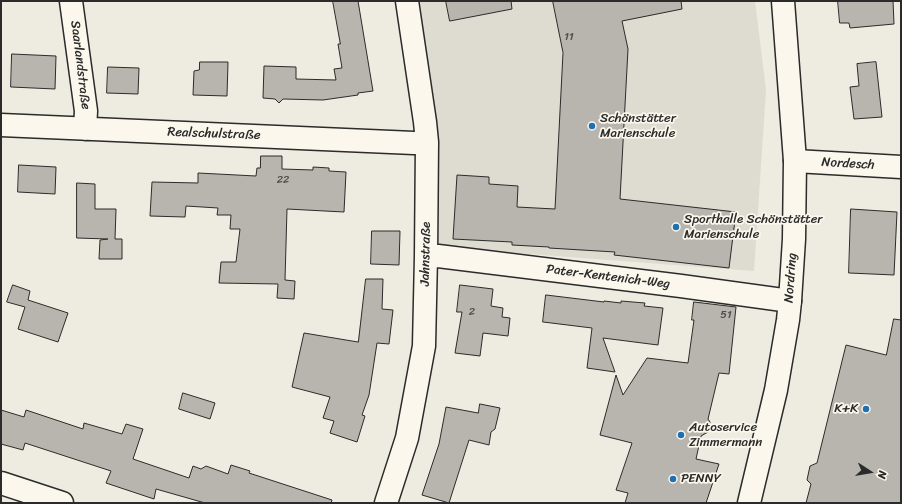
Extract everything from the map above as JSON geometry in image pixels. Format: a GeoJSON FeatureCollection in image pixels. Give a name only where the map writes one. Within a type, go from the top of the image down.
{"type":"FeatureCollection","features":[{"type":"Feature","properties":{"kind":"street","name":"Saarlandstraße"},"geometry":{"type":"LineString","coordinates":[[71,1],[86,111],[86,129]]}},
{"type":"Feature","properties":{"kind":"street","name":"Jahnstraße"},"geometry":{"type":"LineString","coordinates":[[386,503],[407,438],[424,346],[426,142],[425,122],[407,1]]}},
{"type":"Feature","properties":{"kind":"street","name":"Nordring"},"geometry":{"type":"LineString","coordinates":[[749,503],[776,390],[790,301],[794,239],[795,161],[783,1]]}},
{"type":"Feature","properties":{"kind":"street","name":"Realschulstraße"},"geometry":{"type":"LineString","coordinates":[[1,125],[414,143],[426,142]]}},
{"type":"Feature","properties":{"kind":"street","name":"Nordesch"},"geometry":{"type":"LineString","coordinates":[[795,161],[901,167]]}},
{"type":"Feature","properties":{"kind":"street","name":"Pater-Kentenich-Weg"},"geometry":{"type":"LineString","coordinates":[[426,256],[445,257],[665,284],[790,301]]}},
{"type":"Feature","properties":{"kind":"street"},"geometry":{"type":"LineString","coordinates":[[1,483],[62,503]]}},
{"type":"Feature","properties":{"kind":"shaded area"},"geometry":{"type":"Polygon","coordinates":[[[416,1],[755,1],[766,90],[754,271],[436,247],[438,130],[416,1]]]}},
{"type":"Feature","properties":{"kind":"building"},"geometry":{"type":"Polygon","coordinates":[[[333,1],[358,1],[373,91],[358,93],[358,95],[323,100],[283,99],[279,103],[275,99],[263,98],[264,66],[296,67],[296,79],[336,80],[334,69],[342,68],[338,44],[340,44],[333,1]]]}},
{"type":"Feature","properties":{"kind":"building"},"geometry":{"type":"Polygon","coordinates":[[[446,1],[511,1],[512,9],[450,21],[446,1]]]}},
{"type":"Feature","properties":{"kind":"building"},"geometry":{"type":"Polygon","coordinates":[[[553,1],[681,1],[682,9],[622,21],[628,49],[620,199],[736,212],[729,268],[614,255],[615,252],[512,245],[512,242],[453,239],[457,175],[489,177],[489,184],[518,186],[517,207],[555,209],[563,53],[553,1]]]}},
{"type":"Feature","properties":{"kind":"building"},"geometry":{"type":"Polygon","coordinates":[[[838,1],[893,1],[894,24],[850,28],[849,23],[840,23],[838,1]]]}},
{"type":"Feature","properties":{"kind":"building"},"geometry":{"type":"Polygon","coordinates":[[[12,54],[56,56],[55,89],[11,87],[12,54]]]}},
{"type":"Feature","properties":{"kind":"building"},"geometry":{"type":"Polygon","coordinates":[[[200,62],[228,62],[227,96],[193,95],[194,71],[199,70],[200,62]]]}},
{"type":"Feature","properties":{"kind":"building"},"geometry":{"type":"Polygon","coordinates":[[[876,62],[882,117],[854,119],[850,87],[859,86],[857,64],[876,62]]]}},
{"type":"Feature","properties":{"kind":"building"},"geometry":{"type":"Polygon","coordinates":[[[108,67],[139,68],[138,94],[107,93],[108,67]]]}},
{"type":"Feature","properties":{"kind":"building"},"geometry":{"type":"Polygon","coordinates":[[[261,156],[282,156],[282,169],[313,170],[313,167],[329,168],[329,171],[346,172],[344,212],[287,209],[285,280],[295,281],[294,299],[277,298],[278,284],[219,283],[221,262],[236,262],[240,229],[230,229],[231,215],[217,215],[218,208],[186,206],[185,217],[150,216],[152,182],[198,183],[198,173],[256,176],[257,168],[260,168],[261,156]]]}},
{"type":"Feature","properties":{"kind":"building"},"geometry":{"type":"Polygon","coordinates":[[[19,165],[56,167],[55,194],[18,192],[19,165]]]}},
{"type":"Feature","properties":{"kind":"building"},"geometry":{"type":"Polygon","coordinates":[[[77,183],[95,184],[95,209],[116,209],[115,239],[122,239],[122,259],[99,259],[100,240],[108,239],[77,238],[77,183]]]}},
{"type":"Feature","properties":{"kind":"building"},"geometry":{"type":"Polygon","coordinates":[[[851,209],[897,212],[894,275],[849,273],[851,209]]]}},
{"type":"Feature","properties":{"kind":"building"},"geometry":{"type":"Polygon","coordinates":[[[372,231],[400,231],[399,265],[371,264],[372,231]]]}},
{"type":"Feature","properties":{"kind":"building"},"geometry":{"type":"Polygon","coordinates":[[[366,279],[383,279],[382,309],[393,310],[389,344],[377,343],[369,395],[362,415],[365,416],[357,442],[330,433],[334,421],[323,418],[330,397],[292,387],[304,333],[358,342],[366,279]]]}},
{"type":"Feature","properties":{"kind":"building"},"geometry":{"type":"Polygon","coordinates":[[[13,285],[30,291],[28,300],[68,313],[58,342],[18,329],[25,307],[7,302],[13,285]]]}},
{"type":"Feature","properties":{"kind":"building"},"geometry":{"type":"Polygon","coordinates":[[[460,285],[493,289],[491,306],[503,308],[502,317],[510,318],[508,336],[483,333],[480,356],[455,353],[462,312],[457,312],[460,285]]]}},
{"type":"Feature","properties":{"kind":"building"},"geometry":{"type":"Polygon","coordinates":[[[546,295],[604,302],[621,303],[621,301],[645,303],[644,306],[663,308],[658,345],[603,338],[615,372],[587,368],[592,328],[543,322],[546,295]]]}},
{"type":"Feature","properties":{"kind":"building"},"geometry":{"type":"Polygon","coordinates":[[[694,302],[736,307],[729,374],[719,373],[708,419],[710,422],[708,432],[701,436],[696,459],[719,464],[706,503],[625,503],[628,493],[616,490],[632,443],[600,435],[616,375],[623,395],[647,358],[688,363],[694,320],[692,320],[694,302]]]}},
{"type":"Feature","properties":{"kind":"building","name":"K+K"},"geometry":{"type":"Polygon","coordinates":[[[894,319],[901,320],[901,503],[806,503],[811,484],[807,480],[810,466],[817,463],[846,345],[886,355],[894,319]]]}},
{"type":"Feature","properties":{"kind":"building"},"geometry":{"type":"Polygon","coordinates":[[[183,393],[215,403],[210,419],[179,409],[183,393]]]}},
{"type":"Feature","properties":{"kind":"building"},"geometry":{"type":"Polygon","coordinates":[[[480,404],[500,408],[495,429],[491,432],[489,445],[469,440],[449,503],[422,495],[439,444],[446,407],[478,413],[480,404]]]}},
{"type":"Feature","properties":{"kind":"building"},"geometry":{"type":"Polygon","coordinates":[[[1,410],[24,417],[26,410],[83,429],[84,423],[122,434],[126,424],[143,429],[133,459],[189,478],[193,466],[201,469],[206,466],[228,474],[231,465],[250,471],[249,473],[332,500],[331,503],[205,503],[156,489],[154,499],[106,483],[111,471],[25,443],[23,450],[1,444],[1,410]]]}},
{"type":"Feature","properties":{"kind":"place","name":"Schönstätter Marienschule"},"geometry":{"type":"Point","coordinates":[592,126]}},
{"type":"Feature","properties":{"kind":"place","name":"Sporthalle Schönstätter Marienschule"},"geometry":{"type":"Point","coordinates":[676,227]}},
{"type":"Feature","properties":{"kind":"place","name":"K+K"},"geometry":{"type":"Point","coordinates":[866,409]}},
{"type":"Feature","properties":{"kind":"place","name":"Autoservice Zimmermann"},"geometry":{"type":"Point","coordinates":[681,435]}},
{"type":"Feature","properties":{"kind":"place","name":"PENNY"},"geometry":{"type":"Point","coordinates":[673,479]}}]}
